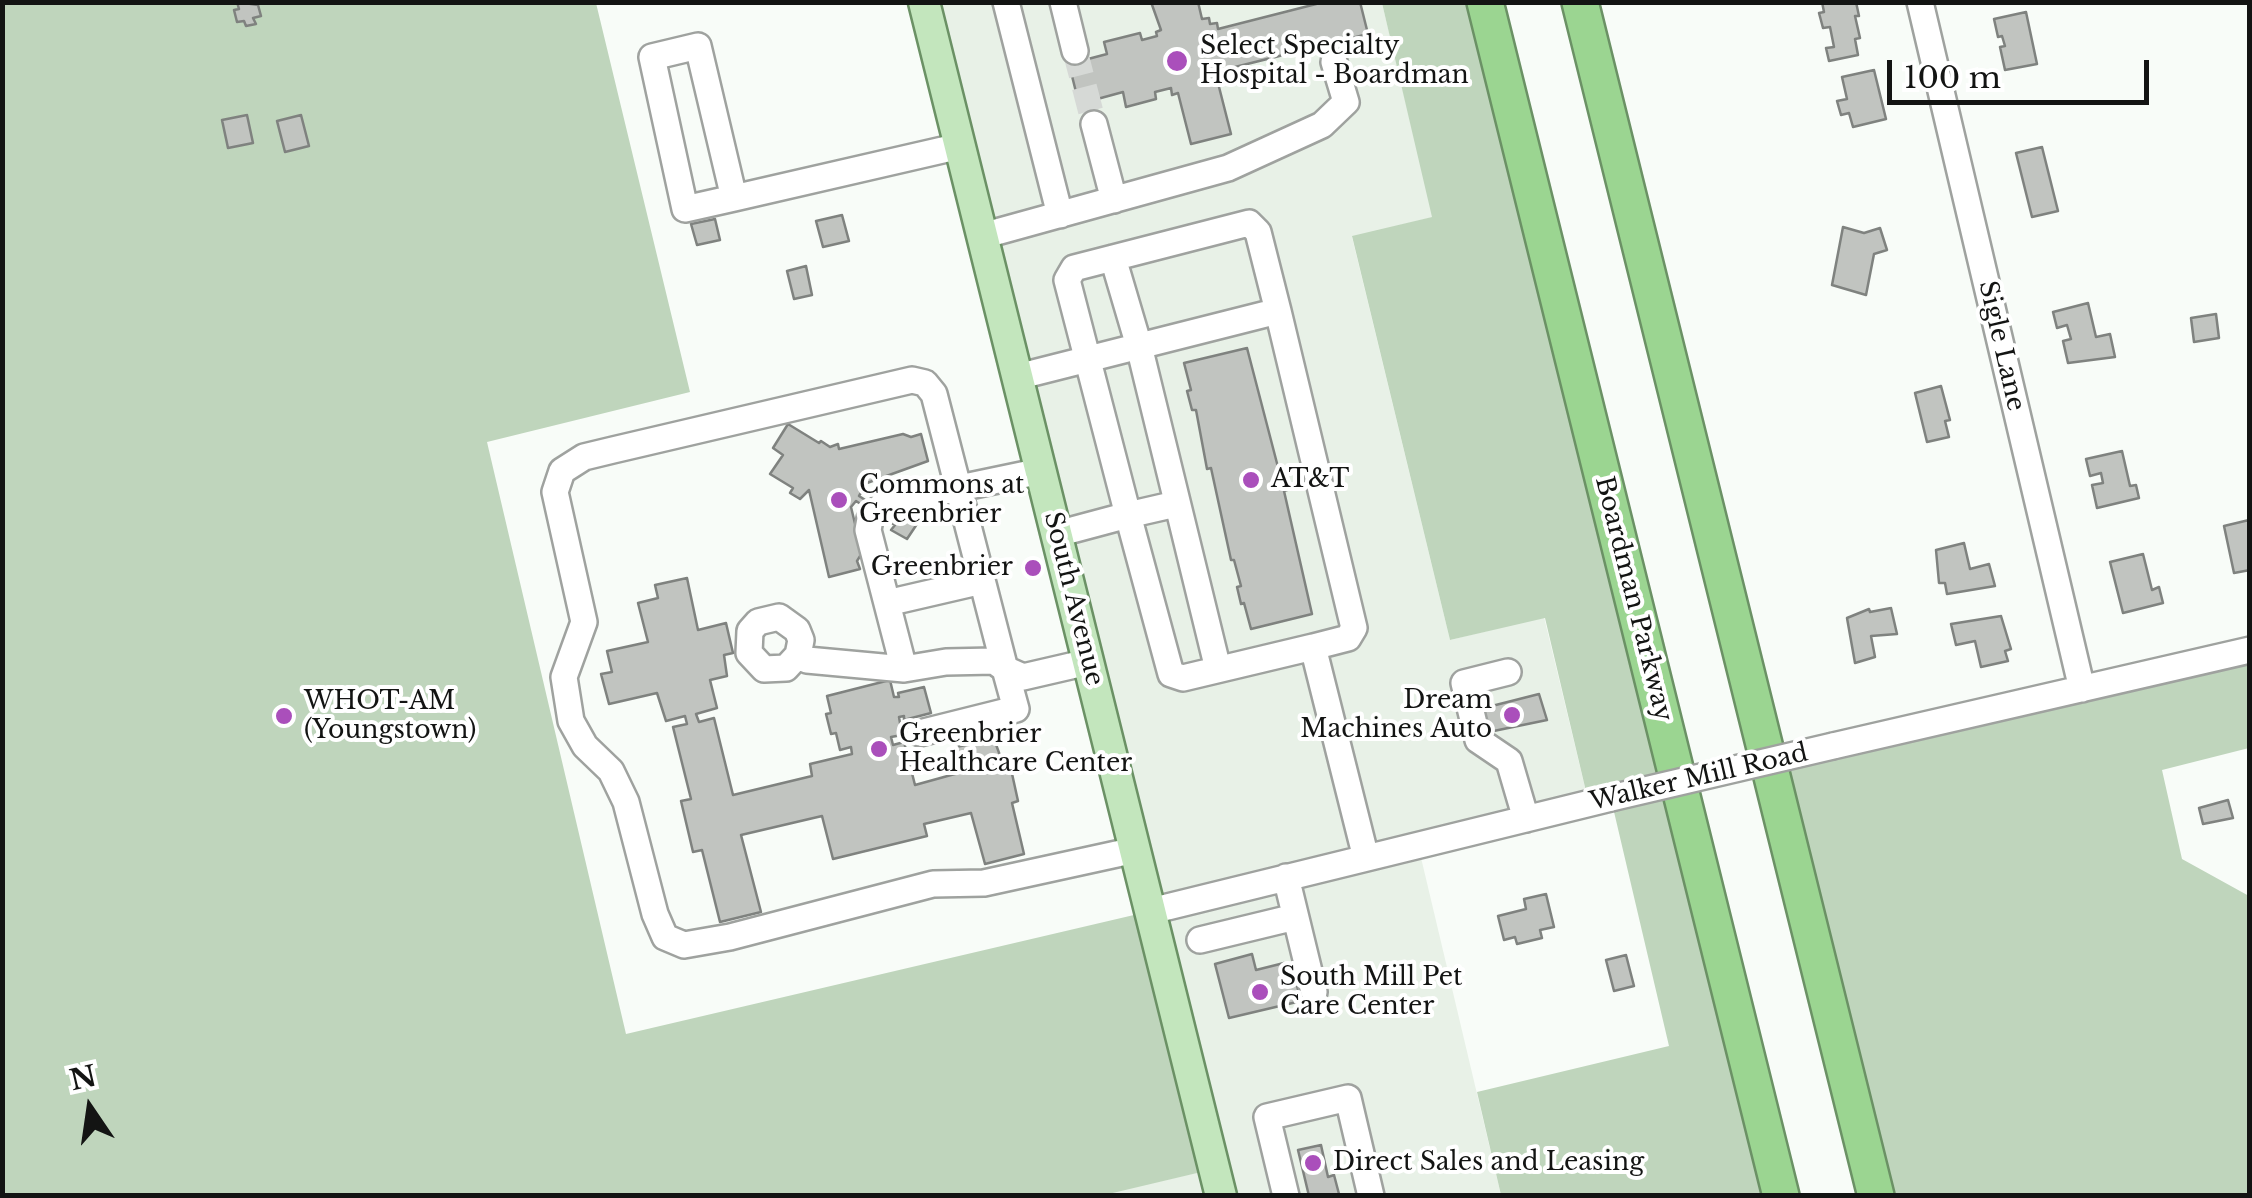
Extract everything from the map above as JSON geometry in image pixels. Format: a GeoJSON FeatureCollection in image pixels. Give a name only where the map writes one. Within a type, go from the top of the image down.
{"type":"FeatureCollection","features":[{"type":"Feature","properties":{"kind":"highway","name":"Boardman Parkway"},"geometry":{"type":"LineString","coordinates":[[1485,2],[1781,1196]]}},
{"type":"Feature","properties":{"kind":"highway"},"geometry":{"type":"LineString","coordinates":[[1580,2],[1876,1196]]}},
{"type":"Feature","properties":{"kind":"main road","name":"South Avenue"},"geometry":{"type":"LineString","coordinates":[[924,2],[1221,1196]]}},
{"type":"Feature","properties":{"kind":"street"},"geometry":{"type":"LineString","coordinates":[[1006,2],[1060,215]]}},
{"type":"Feature","properties":{"kind":"street"},"geometry":{"type":"LineString","coordinates":[[1063,2],[1075,51]]}},
{"type":"Feature","properties":{"kind":"street","name":"Sigle Lane"},"geometry":{"type":"LineString","coordinates":[[1920,2],[2082,689]]}},
{"type":"Feature","properties":{"kind":"street"},"geometry":{"type":"LineString","coordinates":[[734,198],[698,46],[652,57],[686,209],[734,198],[960,146]]}},
{"type":"Feature","properties":{"kind":"street"},"geometry":{"type":"LineString","coordinates":[[982,236],[1228,168],[1322,126],[1346,102],[1334,62]]}},
{"type":"Feature","properties":{"kind":"street"},"geometry":{"type":"LineString","coordinates":[[1094,124],[1114,200]]}},
{"type":"Feature","properties":{"kind":"street"},"geometry":{"type":"LineString","coordinates":[[1249,224],[1258,232],[1354,628],[1348,638],[1183,678],[1171,674],[1068,280],[1074,268],[1113,258],[1249,224]]}},
{"type":"Feature","properties":{"kind":"street"},"geometry":{"type":"LineString","coordinates":[[1113,258],[1139,346],[1218,669]]}},
{"type":"Feature","properties":{"kind":"street"},"geometry":{"type":"LineString","coordinates":[[1017,377],[1278,311]]}},
{"type":"Feature","properties":{"kind":"street"},"geometry":{"type":"LineString","coordinates":[[920,733],[1016,710],[934,394],[925,383],[912,380],[584,457],[562,471],[556,492],[584,622],[564,676],[571,720],[585,746],[611,771],[626,802],[655,914],[665,937],[684,946],[933,884],[984,883],[1135,850]]}},
{"type":"Feature","properties":{"kind":"street"},"geometry":{"type":"LineString","coordinates":[[904,669],[868,530],[876,511],[1040,471]]}},
{"type":"Feature","properties":{"kind":"street"},"geometry":{"type":"LineString","coordinates":[[1056,534],[1176,504]]}},
{"type":"Feature","properties":{"kind":"street"},"geometry":{"type":"LineString","coordinates":[[887,603],[982,581]]}},
{"type":"Feature","properties":{"kind":"street"},"geometry":{"type":"LineString","coordinates":[[1313,647],[1366,858]]}},
{"type":"Feature","properties":{"kind":"street","name":"Walker Mill Road"},"geometry":{"type":"LineString","coordinates":[[1151,911],[1611,798],[2250,650]]}},
{"type":"Feature","properties":{"kind":"street"},"geometry":{"type":"LineString","coordinates":[[798,655],[822,664],[904,669],[946,662],[994,661],[1023,677],[1088,662]]}},
{"type":"Feature","properties":{"kind":"street"},"geometry":{"type":"LineString","coordinates":[[1508,672],[1464,683],[1478,740],[1510,760],[1526,819]]}},
{"type":"Feature","properties":{"kind":"street"},"geometry":{"type":"LineString","coordinates":[[1286,876],[1314,992]]}},
{"type":"Feature","properties":{"kind":"street"},"geometry":{"type":"LineString","coordinates":[[1200,940],[1296,917]]}},
{"type":"Feature","properties":{"kind":"street"},"geometry":{"type":"LineString","coordinates":[[1286,1196],[1267,1118],[1348,1098],[1370,1196]]}},
{"type":"Feature","properties":{"kind":"shaded area"},"geometry":{"type":"Polygon","coordinates":[[[924,3],[1382,3],[1433,217],[1352,237],[1450,640],[1544,617],[1589,804],[1418,845],[1501,1195],[1100,1195],[1213,1169],[924,3]]]}},
{"type":"Feature","properties":{"kind":"green space"},"geometry":{"type":"Polygon","coordinates":[[[2,3],[596,3],[690,392],[487,442],[626,1034],[1151,911],[1214,1169],[1100,1196],[3,1195],[2,3]]]}},
{"type":"Feature","properties":{"kind":"green space"},"geometry":{"type":"Polygon","coordinates":[[[1382,3],[1485,3],[1781,1195],[1501,1195],[1477,1092],[1669,1046],[1611,799],[1589,804],[1545,618],[1450,640],[1352,236],[1432,217],[1382,3]]]}},
{"type":"Feature","properties":{"kind":"green space"},"geometry":{"type":"Polygon","coordinates":[[[2249,650],[2249,748],[2162,770],[2182,859],[2249,896],[2249,1195],[1876,1195],[1768,762],[2249,650]]]}},
{"type":"Feature","properties":{"kind":"building"},"geometry":{"type":"Polygon","coordinates":[[[237,2],[258,5],[261,16],[253,18],[256,24],[246,26],[244,21],[237,22],[237,2]]]}},
{"type":"Feature","properties":{"kind":"building"},"geometry":{"type":"Polygon","coordinates":[[[1151,2],[1198,2],[1202,19],[1217,23],[1218,29],[1324,2],[1360,2],[1368,34],[1227,69],[1224,82],[1218,83],[1231,134],[1191,144],[1178,93],[1172,95],[1171,88],[1155,92],[1156,99],[1126,107],[1123,92],[1079,104],[1069,64],[1107,54],[1104,42],[1140,33],[1142,40],[1157,36],[1156,32],[1161,30],[1151,2]]]}},
{"type":"Feature","properties":{"kind":"building"},"geometry":{"type":"Polygon","coordinates":[[[1822,2],[1856,2],[1858,55],[1829,61],[1826,48],[1834,47],[1830,27],[1823,28],[1819,13],[1824,12],[1822,2]]]}},
{"type":"Feature","properties":{"kind":"building"},"geometry":{"type":"Polygon","coordinates":[[[2026,12],[2037,64],[2005,70],[2000,47],[2005,46],[2002,36],[1998,37],[1994,19],[2026,12]]]}},
{"type":"Feature","properties":{"kind":"building"},"geometry":{"type":"Polygon","coordinates":[[[1874,70],[1886,119],[1853,127],[1849,113],[1841,115],[1837,101],[1847,99],[1842,77],[1874,70]]]}},
{"type":"Feature","properties":{"kind":"building"},"geometry":{"type":"Polygon","coordinates":[[[247,115],[253,143],[228,148],[222,120],[247,115]]]}},
{"type":"Feature","properties":{"kind":"building"},"geometry":{"type":"Polygon","coordinates":[[[301,115],[309,146],[285,152],[277,121],[301,115]]]}},
{"type":"Feature","properties":{"kind":"building"},"geometry":{"type":"Polygon","coordinates":[[[2042,147],[2058,211],[2032,217],[2016,153],[2042,147]]]}},
{"type":"Feature","properties":{"kind":"building"},"geometry":{"type":"Polygon","coordinates":[[[842,215],[849,241],[823,247],[816,221],[842,215]]]}},
{"type":"Feature","properties":{"kind":"building"},"geometry":{"type":"Polygon","coordinates":[[[715,219],[720,240],[697,245],[691,224],[715,219]]]}},
{"type":"Feature","properties":{"kind":"building"},"geometry":{"type":"Polygon","coordinates":[[[1843,227],[1864,233],[1880,228],[1887,250],[1874,254],[1866,295],[1832,285],[1843,227]]]}},
{"type":"Feature","properties":{"kind":"building"},"geometry":{"type":"Polygon","coordinates":[[[806,266],[812,295],[794,299],[787,271],[806,266]]]}},
{"type":"Feature","properties":{"kind":"building"},"geometry":{"type":"Polygon","coordinates":[[[2088,303],[2096,337],[2110,334],[2115,357],[2068,363],[2063,341],[2071,339],[2067,325],[2057,328],[2053,312],[2088,303]]]}},
{"type":"Feature","properties":{"kind":"building"},"geometry":{"type":"Polygon","coordinates":[[[2216,314],[2219,338],[2194,342],[2191,318],[2216,314]]]}},
{"type":"Feature","properties":{"kind":"building","name":"AT&T"},"geometry":{"type":"Polygon","coordinates":[[[1247,348],[1279,471],[1285,469],[1290,489],[1284,491],[1312,614],[1251,629],[1244,603],[1241,604],[1237,587],[1241,586],[1231,560],[1211,468],[1207,469],[1196,410],[1192,410],[1187,391],[1191,390],[1184,363],[1247,348]]]}},
{"type":"Feature","properties":{"kind":"building"},"geometry":{"type":"Polygon","coordinates":[[[1941,386],[1950,420],[1945,421],[1949,437],[1927,442],[1915,393],[1941,386]]]}},
{"type":"Feature","properties":{"kind":"building","name":"Commons at Greenbrier"},"geometry":{"type":"Polygon","coordinates":[[[788,424],[819,443],[830,447],[838,444],[839,449],[903,434],[921,434],[928,461],[867,483],[859,496],[870,503],[873,500],[899,519],[902,515],[917,524],[907,539],[891,530],[895,525],[856,501],[851,507],[862,553],[857,561],[860,569],[829,577],[809,490],[800,499],[790,493],[793,488],[770,474],[783,455],[773,448],[788,424]]]}},
{"type":"Feature","properties":{"kind":"building"},"geometry":{"type":"Polygon","coordinates":[[[2122,451],[2130,486],[2136,485],[2139,498],[2097,508],[2092,485],[2103,483],[2101,473],[2090,476],[2086,459],[2122,451]]]}},
{"type":"Feature","properties":{"kind":"building"},"geometry":{"type":"Polygon","coordinates":[[[2249,520],[2250,570],[2234,573],[2224,526],[2249,520]]]}},
{"type":"Feature","properties":{"kind":"building"},"geometry":{"type":"Polygon","coordinates":[[[1964,543],[1970,569],[1989,564],[1995,586],[1947,594],[1945,583],[1939,583],[1936,550],[1964,543]]]}},
{"type":"Feature","properties":{"kind":"building"},"geometry":{"type":"Polygon","coordinates":[[[2143,554],[2152,590],[2159,587],[2163,603],[2123,613],[2110,562],[2143,554]]]}},
{"type":"Feature","properties":{"kind":"building","name":"Greenbrier Healthcare Center"},"geometry":{"type":"Polygon","coordinates":[[[687,578],[698,630],[726,623],[733,653],[724,655],[727,676],[710,680],[717,708],[696,714],[699,722],[714,718],[733,795],[812,776],[810,764],[852,754],[851,747],[840,750],[836,733],[831,734],[827,696],[890,680],[894,697],[924,687],[931,713],[904,720],[904,716],[899,717],[902,735],[891,737],[893,745],[904,742],[915,785],[962,772],[956,747],[994,739],[1002,761],[1009,760],[1018,801],[1012,803],[1024,854],[985,864],[971,813],[924,824],[927,836],[833,859],[822,816],[741,835],[761,912],[720,922],[702,850],[693,852],[681,801],[691,799],[673,727],[687,724],[685,716],[666,721],[657,693],[609,704],[601,674],[612,672],[607,651],[648,642],[638,603],[658,598],[655,585],[687,578]]]}},
{"type":"Feature","properties":{"kind":"building"},"geometry":{"type":"Polygon","coordinates":[[[1891,608],[1897,634],[1871,636],[1875,657],[1855,663],[1847,618],[1869,609],[1870,612],[1891,608]]]}},
{"type":"Feature","properties":{"kind":"building"},"geometry":{"type":"Polygon","coordinates":[[[2001,616],[2011,649],[2005,651],[2008,661],[1981,667],[1975,641],[1956,645],[1951,624],[2001,616]]]}},
{"type":"Feature","properties":{"kind":"building","name":"Dream Machines Auto"},"geometry":{"type":"Polygon","coordinates":[[[1539,694],[1547,720],[1484,733],[1476,710],[1539,694]]]}},
{"type":"Feature","properties":{"kind":"building"},"geometry":{"type":"Polygon","coordinates":[[[2228,800],[2233,818],[2203,824],[2199,808],[2228,800]]]}},
{"type":"Feature","properties":{"kind":"building"},"geometry":{"type":"Polygon","coordinates":[[[1546,894],[1554,927],[1540,930],[1542,938],[1517,944],[1515,937],[1504,940],[1498,916],[1526,909],[1524,899],[1546,894]]]}},
{"type":"Feature","properties":{"kind":"building","name":"South Mill Pet Care Center"},"geometry":{"type":"Polygon","coordinates":[[[1252,954],[1256,970],[1284,963],[1289,984],[1296,982],[1301,1001],[1229,1018],[1215,964],[1252,954]]]}},
{"type":"Feature","properties":{"kind":"building"},"geometry":{"type":"Polygon","coordinates":[[[1626,955],[1634,986],[1614,991],[1606,960],[1626,955]]]}},
{"type":"Feature","properties":{"kind":"building","name":"Direct Sales and Leasing"},"geometry":{"type":"Polygon","coordinates":[[[1321,1145],[1328,1177],[1334,1175],[1339,1194],[1309,1196],[1298,1150],[1321,1145]]]}},
{"type":"Feature","properties":{"kind":"tunnel"},"geometry":{"type":"LineString","coordinates":[[1075,51],[1094,124]]}},
{"type":"Feature","properties":{"kind":"place","name":"Select Specialty Hospital - Boardman"},"geometry":{"type":"Point","coordinates":[1177,61]}},
{"type":"Feature","properties":{"kind":"place","name":"AT&T"},"geometry":{"type":"Point","coordinates":[1251,480]}},
{"type":"Feature","properties":{"kind":"place","name":"Commons at Greenbrier"},"geometry":{"type":"Point","coordinates":[839,500]}},
{"type":"Feature","properties":{"kind":"place","name":"Greenbrier"},"geometry":{"type":"Point","coordinates":[1033,568]}},
{"type":"Feature","properties":{"kind":"place","name":"Dream Machines Auto"},"geometry":{"type":"Point","coordinates":[1512,715]}},
{"type":"Feature","properties":{"kind":"place","name":"WHOT-AM (Youngstown)"},"geometry":{"type":"Point","coordinates":[284,716]}},
{"type":"Feature","properties":{"kind":"place","name":"Greenbrier Healthcare Center"},"geometry":{"type":"Point","coordinates":[879,749]}},
{"type":"Feature","properties":{"kind":"place","name":"South Mill Pet Care Center"},"geometry":{"type":"Point","coordinates":[1260,992]}},
{"type":"Feature","properties":{"kind":"place","name":"Direct Sales and Leasing"},"geometry":{"type":"Point","coordinates":[1313,1163]}}]}
